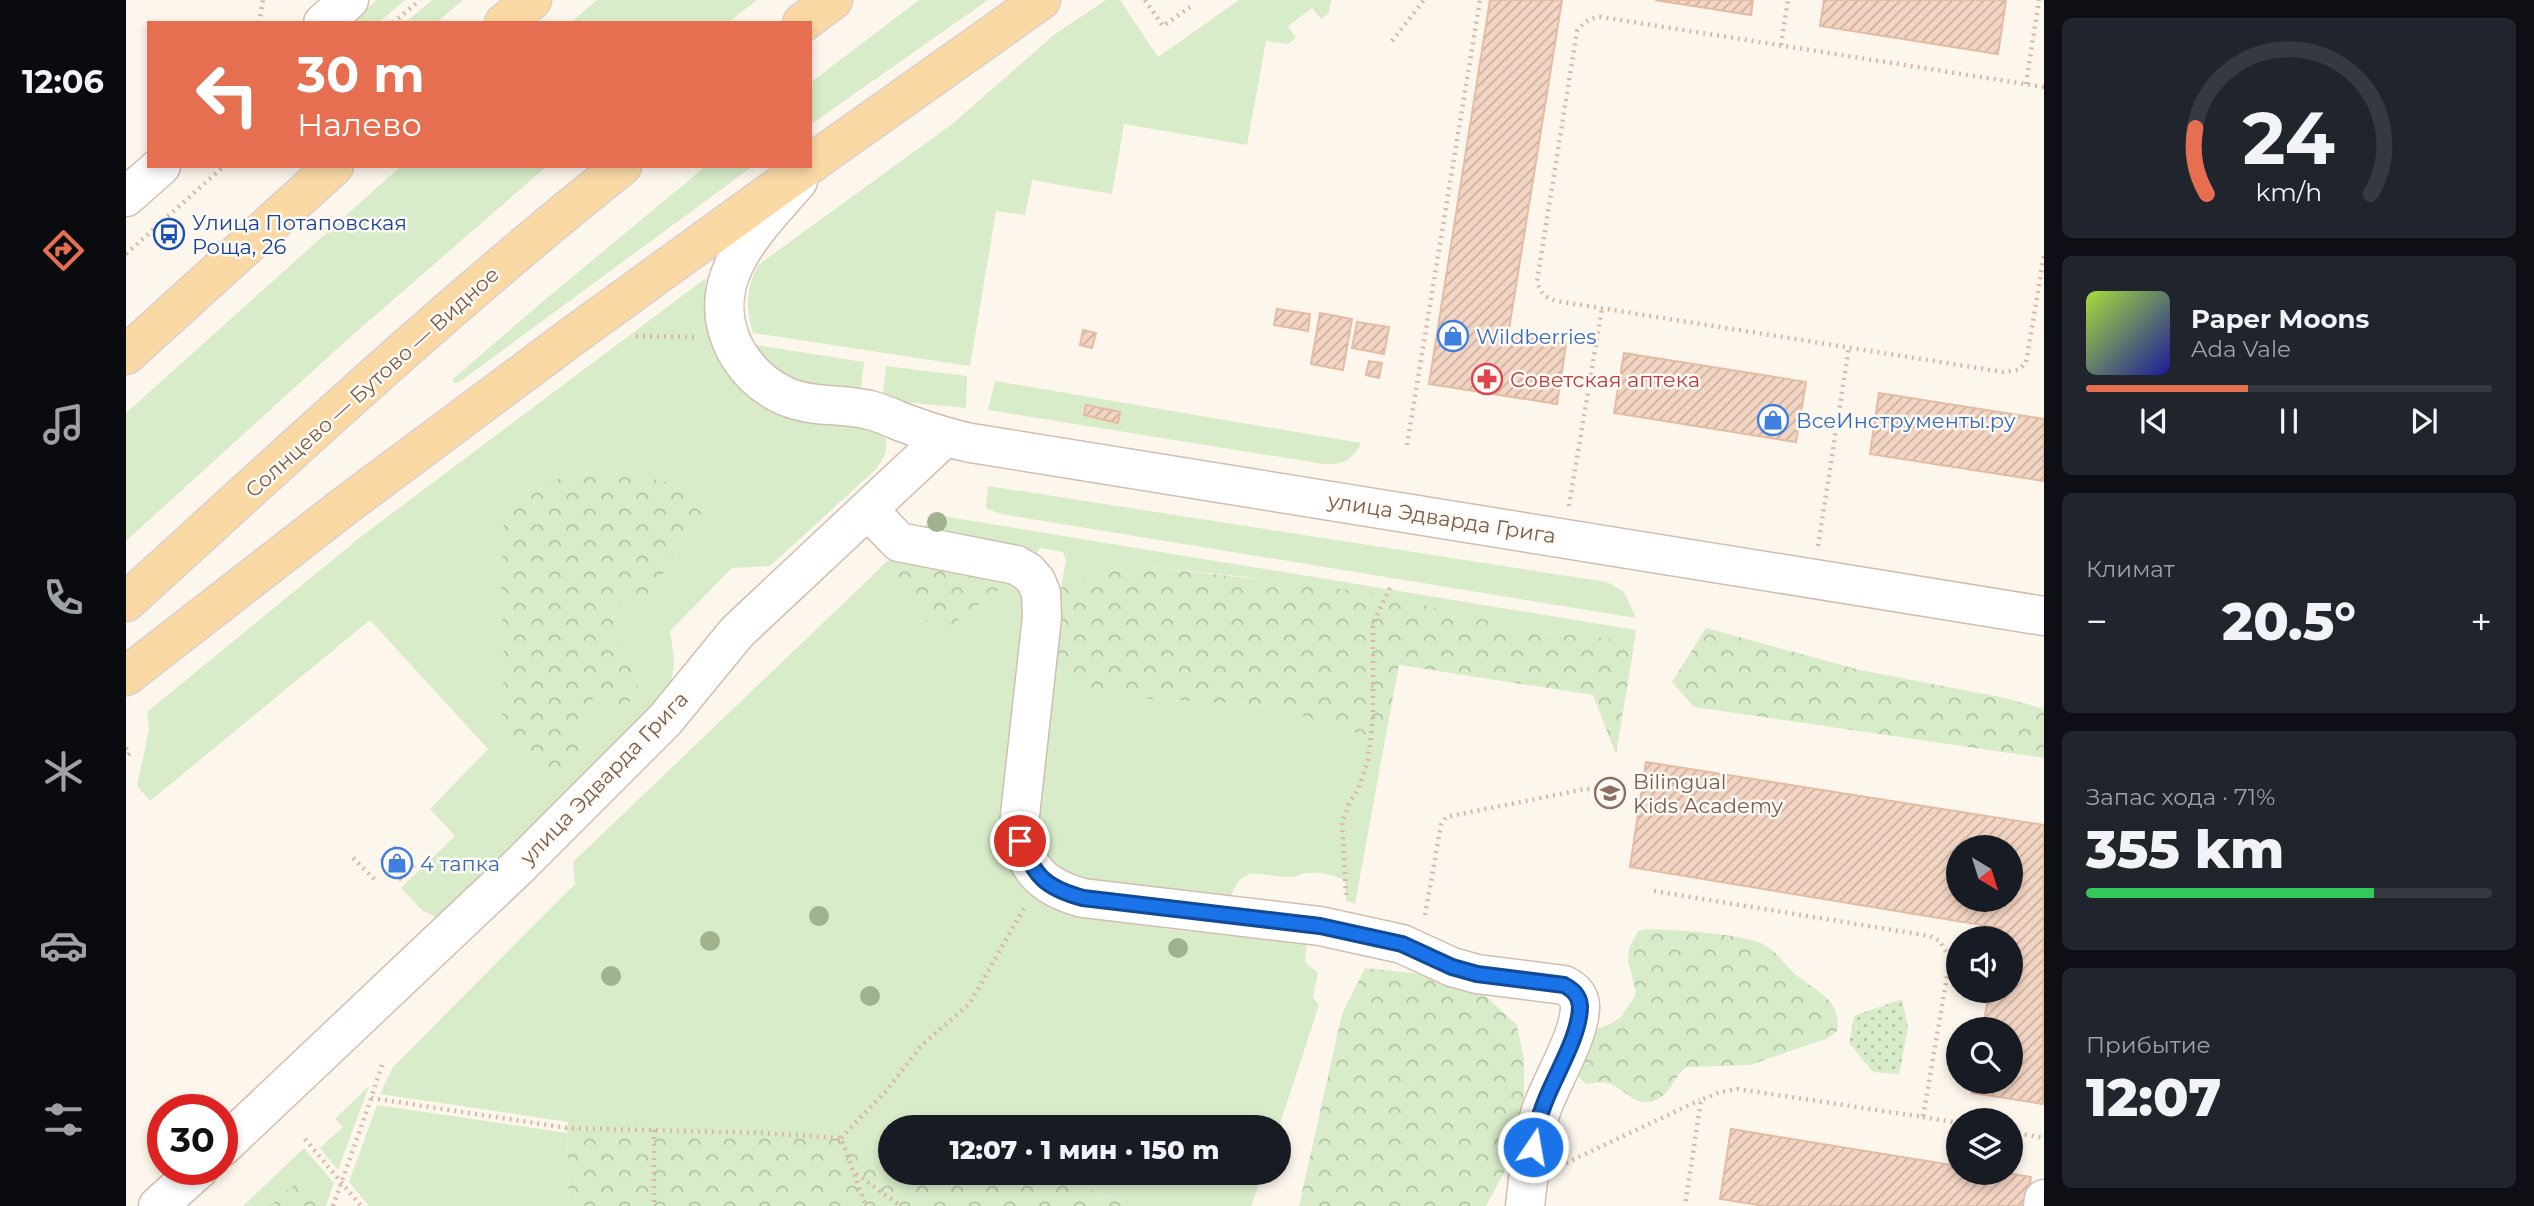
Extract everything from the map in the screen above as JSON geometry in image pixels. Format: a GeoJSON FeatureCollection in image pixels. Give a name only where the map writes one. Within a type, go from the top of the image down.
{"type":"FeatureCollection","features":[{"type":"Feature","properties":{"kind":"main road"},"geometry":{"type":"LineString","coordinates":[[506,21],[532,0]]}},
{"type":"Feature","properties":{"kind":"main road"},"geometry":{"type":"LineString","coordinates":[[805,21],[833,0]]}},
{"type":"Feature","properties":{"kind":"main road"},"geometry":{"type":"LineString","coordinates":[[812,163],[1041,0]]}},
{"type":"Feature","properties":{"kind":"main road"},"geometry":{"type":"LineString","coordinates":[[126,355],[332,168]]}},
{"type":"Feature","properties":{"kind":"main road","name":"Солнцево — Бутово — Видное"},"geometry":{"type":"LineString","coordinates":[[126,602],[372,380],[556,219],[620,168]]}},
{"type":"Feature","properties":{"kind":"main road"},"geometry":{"type":"LineString","coordinates":[[126,677],[346,505],[519,375],[805,168]]}},
{"type":"Feature","properties":{"kind":"street"},"geometry":{"type":"LineString","coordinates":[[126,197],[159,168]]}},
{"type":"Feature","properties":{"kind":"street"},"geometry":{"type":"LineString","coordinates":[[808,168],[734,261],[724,299],[724,317],[730,338],[749,369],[764,384],[785,396],[824,406],[869,410],[944,438]]}},
{"type":"Feature","properties":{"kind":"street","name":"улица Эдварда Грига"},"geometry":{"type":"LineString","coordinates":[[238,1132],[518,867],[665,720],[737,632],[944,438],[2044,616]]}},
{"type":"Feature","properties":{"kind":"street"},"geometry":{"type":"LineString","coordinates":[[863,515],[899,542],[1016,565],[1036,581],[1041,593],[1042,617],[1019,824],[1020,841],[1041,879],[1059,891],[1083,898],[1343,930],[1402,944],[1452,967],[1477,974],[1564,985],[1577,995],[1580,1005],[1577,1022],[1541,1112],[1526,1200]]}},
{"type":"Feature","properties":{"kind":"street"},"geometry":{"type":"LineString","coordinates":[[158,1206],[181,1185]]}},
{"type":"Feature","properties":{"kind":"street"},"geometry":{"type":"LineString","coordinates":[[2043,1206],[2044,1199]]}},
{"type":"Feature","properties":{"kind":"path"},"geometry":{"type":"LineString","coordinates":[[259,21],[263,0]]}},
{"type":"Feature","properties":{"kind":"path"},"geometry":{"type":"LineString","coordinates":[[395,21],[420,0]]}},
{"type":"Feature","properties":{"kind":"path"},"geometry":{"type":"LineString","coordinates":[[1144,0],[1163,26],[1190,7]]}},
{"type":"Feature","properties":{"kind":"path"},"geometry":{"type":"LineString","coordinates":[[1392,41],[1424,0]]}},
{"type":"Feature","properties":{"kind":"path"},"geometry":{"type":"LineString","coordinates":[[1408,444],[1480,0]]}},
{"type":"Feature","properties":{"kind":"path"},"geometry":{"type":"LineString","coordinates":[[1782,46],[1788,0]]}},
{"type":"Feature","properties":{"kind":"path"},"geometry":{"type":"LineString","coordinates":[[2026,84],[2039,0]]}},
{"type":"Feature","properties":{"kind":"path"},"geometry":{"type":"LineString","coordinates":[[2044,87],[1601,17],[1583,22],[1577,31],[1537,281],[1540,292],[1547,298],[2003,372],[2018,370],[2026,363],[2044,256]]}},
{"type":"Feature","properties":{"kind":"path"},"geometry":{"type":"LineString","coordinates":[[126,254],[222,168]]}},
{"type":"Feature","properties":{"kind":"path"},"geometry":{"type":"LineString","coordinates":[[1564,537],[1602,308]]}},
{"type":"Feature","properties":{"kind":"path"},"geometry":{"type":"LineString","coordinates":[[632,336],[730,338]]}},
{"type":"Feature","properties":{"kind":"path"},"geometry":{"type":"LineString","coordinates":[[1812,578],[1849,347]]}},
{"type":"Feature","properties":{"kind":"path"},"geometry":{"type":"LineString","coordinates":[[1343,930],[1346,901],[1342,822],[1350,801],[1358,790],[1368,760],[1373,718],[1373,624],[1392,584]]}},
{"type":"Feature","properties":{"kind":"path"},"geometry":{"type":"LineString","coordinates":[[126,748],[130,753],[126,757]]}},
{"type":"Feature","properties":{"kind":"path"},"geometry":{"type":"LineString","coordinates":[[1424,920],[1441,825],[1446,817],[1585,789],[1625,788]]}},
{"type":"Feature","properties":{"kind":"path"},"geometry":{"type":"LineString","coordinates":[[353,858],[375,880]]}},
{"type":"Feature","properties":{"kind":"path"},"geometry":{"type":"LineString","coordinates":[[371,1098],[567,1128],[841,1138],[885,1092],[922,1045],[970,1003],[1041,879]]}},
{"type":"Feature","properties":{"kind":"path"},"geometry":{"type":"LineString","coordinates":[[1654,891],[1930,936],[1940,941],[1950,958],[1923,1117]]}},
{"type":"Feature","properties":{"kind":"path"},"geometry":{"type":"LineString","coordinates":[[334,1206],[382,1065]]}},
{"type":"Feature","properties":{"kind":"path"},"geometry":{"type":"LineString","coordinates":[[1526,1200],[1701,1100],[1720,1092],[1738,1089],[1946,1121]]}},
{"type":"Feature","properties":{"kind":"path"},"geometry":{"type":"LineString","coordinates":[[1685,1206],[1701,1100]]}},
{"type":"Feature","properties":{"kind":"path"},"geometry":{"type":"LineString","coordinates":[[654,1130],[654,1206]]}},
{"type":"Feature","properties":{"kind":"path"},"geometry":{"type":"LineString","coordinates":[[2023,1134],[2044,1138]]}},
{"type":"Feature","properties":{"kind":"path"},"geometry":{"type":"LineString","coordinates":[[841,1138],[866,1206]]}},
{"type":"Feature","properties":{"kind":"path"},"geometry":{"type":"LineString","coordinates":[[304,1139],[360,1206]]}},
{"type":"Feature","properties":{"kind":"path"},"geometry":{"type":"LineString","coordinates":[[855,1173],[901,1206]]}},
{"type":"Feature","properties":{"kind":"green space"},"geometry":{"type":"Polygon","coordinates":[[[377,0],[405,0],[380,21],[352,21],[377,0]]]}},
{"type":"Feature","properties":{"kind":"green space"},"geometry":{"type":"Polygon","coordinates":[[[432,0],[463,0],[438,21],[407,21],[432,0]]]}},
{"type":"Feature","properties":{"kind":"green space"},"geometry":{"type":"Polygon","coordinates":[[[597,0],[757,0],[730,21],[572,21],[597,0]]]}},
{"type":"Feature","properties":{"kind":"green space"},"geometry":{"type":"Polygon","coordinates":[[[919,0],[988,0],[812,124],[812,81],[919,0]]]}},
{"type":"Feature","properties":{"kind":"green space"},"geometry":{"type":"Polygon","coordinates":[[[1106,0],[1120,0],[1158,57],[1239,0],[1331,0],[1329,13],[1321,19],[1312,8],[1288,26],[1296,38],[1288,44],[1266,41],[1247,145],[1124,124],[1112,194],[1032,180],[1025,215],[996,211],[970,366],[753,333],[748,299],[758,265],[951,125],[1055,34],[1106,0]]]}},
{"type":"Feature","properties":{"kind":"green space"},"geometry":{"type":"Polygon","coordinates":[[[399,168],[545,168],[347,340],[126,541],[126,413],[399,168]]]}},
{"type":"Feature","properties":{"kind":"green space"},"geometry":{"type":"Polygon","coordinates":[[[704,168],[750,168],[458,383],[453,383],[453,379],[704,168]]]}},
{"type":"Feature","properties":{"kind":"green space"},"geometry":{"type":"Polygon","coordinates":[[[706,278],[706,312],[711,341],[734,380],[747,393],[882,432],[886,442],[884,456],[875,470],[770,566],[732,568],[670,631],[672,677],[658,703],[436,917],[423,911],[401,888],[455,836],[430,809],[488,749],[370,620],[150,801],[137,786],[149,730],[147,712],[363,535],[706,278]]]}},
{"type":"Feature","properties":{"kind":"green space"},"geometry":{"type":"Polygon","coordinates":[[[743,343],[864,362],[860,398],[791,387],[743,343]]]}},
{"type":"Feature","properties":{"kind":"green space"},"geometry":{"type":"Polygon","coordinates":[[[886,366],[967,376],[966,408],[882,400],[886,366]]]}},
{"type":"Feature","properties":{"kind":"green space"},"geometry":{"type":"Polygon","coordinates":[[[995,381],[1361,443],[1346,460],[1336,464],[1324,464],[988,410],[995,381]]]}},
{"type":"Feature","properties":{"kind":"green space"},"geometry":{"type":"Polygon","coordinates":[[[571,473],[649,478],[684,486],[701,513],[649,596],[621,601],[614,627],[638,688],[627,706],[593,699],[579,711],[579,750],[569,771],[547,772],[528,760],[502,722],[504,658],[501,589],[504,520],[531,492],[571,473]]]}},
{"type":"Feature","properties":{"kind":"green space"},"geometry":{"type":"Polygon","coordinates":[[[988,486],[1607,582],[1624,592],[1636,618],[1001,514],[986,508],[988,486]]]}},
{"type":"Feature","properties":{"kind":"green space"},"geometry":{"type":"Polygon","coordinates":[[[936,515],[1636,630],[1634,645],[1607,638],[1532,631],[1246,577],[1136,565],[1062,582],[1066,560],[1063,552],[1040,548],[1034,557],[918,533],[936,515]]]}},
{"type":"Feature","properties":{"kind":"green space"},"geometry":{"type":"Polygon","coordinates":[[[894,555],[988,572],[1020,586],[1026,601],[1002,826],[1008,860],[1020,883],[1049,905],[1089,918],[1187,931],[1307,941],[1305,962],[1318,973],[1313,997],[1319,1005],[1283,1115],[878,1115],[878,1148],[841,1138],[567,1128],[568,1122],[380,1094],[393,1067],[575,884],[573,862],[894,555]]]}},
{"type":"Feature","properties":{"kind":"green space"},"geometry":{"type":"Polygon","coordinates":[[[894,555],[1007,578],[997,591],[951,625],[927,622],[897,580],[880,568],[894,555]]]}},
{"type":"Feature","properties":{"kind":"green space"},"geometry":{"type":"Polygon","coordinates":[[[1136,565],[1374,593],[1532,631],[1607,638],[1634,645],[1616,754],[1593,695],[1399,665],[1387,729],[1373,737],[1329,726],[1273,705],[1131,698],[1087,693],[1053,670],[1062,582],[1136,565]]]}},
{"type":"Feature","properties":{"kind":"green space"},"geometry":{"type":"Polygon","coordinates":[[[1706,628],[1860,670],[2010,699],[2044,709],[2044,758],[1694,707],[1672,682],[1706,628]]]}},
{"type":"Feature","properties":{"kind":"green space"},"geometry":{"type":"Polygon","coordinates":[[[1053,670],[1087,693],[1131,698],[1273,705],[1329,726],[1373,737],[1387,729],[1355,904],[1346,901],[1345,881],[1319,873],[1291,877],[1247,875],[1240,880],[1230,900],[1166,897],[1053,872],[1033,823],[1053,670]]]}},
{"type":"Feature","properties":{"kind":"green space"},"geometry":{"type":"Polygon","coordinates":[[[1647,929],[1725,935],[1765,945],[1795,974],[1828,999],[1836,1012],[1837,1031],[1828,1038],[1750,1065],[1687,1067],[1663,1096],[1650,1102],[1637,1100],[1608,1083],[1586,1084],[1570,1069],[1595,1030],[1621,1017],[1635,996],[1628,961],[1629,949],[1638,931],[1647,929]]]}},
{"type":"Feature","properties":{"kind":"green space"},"geometry":{"type":"Polygon","coordinates":[[[1365,968],[1467,979],[1517,1025],[1524,1060],[1524,1096],[1512,1157],[1486,1206],[1299,1206],[1342,1014],[1365,968]]]}},
{"type":"Feature","properties":{"kind":"green space"},"geometry":{"type":"Polygon","coordinates":[[[1902,999],[1908,1028],[1899,1074],[1873,1072],[1849,1043],[1854,1016],[1902,999]]]}},
{"type":"Feature","properties":{"kind":"green space"},"geometry":{"type":"Polygon","coordinates":[[[369,1086],[338,1170],[320,1148],[343,1127],[335,1119],[369,1086]]]}},
{"type":"Feature","properties":{"kind":"green space"},"geometry":{"type":"Polygon","coordinates":[[[377,1105],[567,1133],[569,1206],[369,1206],[349,1182],[377,1105]]]}},
{"type":"Feature","properties":{"kind":"green space"},"geometry":{"type":"Polygon","coordinates":[[[567,1128],[841,1138],[878,1148],[878,1185],[1077,1185],[1134,1206],[569,1206],[567,1128]]]}},
{"type":"Feature","properties":{"kind":"green space"},"geometry":{"type":"Polygon","coordinates":[[[304,1148],[334,1183],[326,1206],[243,1206],[304,1148]]]}},
{"type":"Feature","properties":{"kind":"green space"},"geometry":{"type":"Polygon","coordinates":[[[294,1185],[318,1191],[323,1206],[270,1206],[294,1185]]]}},
{"type":"Feature","properties":{"kind":"green space"},"geometry":{"type":"Polygon","coordinates":[[[1077,1185],[1259,1185],[1251,1206],[1134,1206],[1077,1185]]]}},
{"type":"Feature","properties":{"kind":"building"},"geometry":{"type":"Polygon","coordinates":[[[1490,0],[1562,0],[1508,335],[1566,344],[1557,404],[1429,384],[1490,0]]]}},
{"type":"Feature","properties":{"kind":"building"},"geometry":{"type":"Polygon","coordinates":[[[1655,0],[1753,0],[1751,15],[1655,0]]]}},
{"type":"Feature","properties":{"kind":"building"},"geometry":{"type":"Polygon","coordinates":[[[1824,0],[2006,0],[1998,54],[1820,26],[1824,0]]]}},
{"type":"Feature","properties":{"kind":"building"},"geometry":{"type":"Polygon","coordinates":[[[1277,309],[1310,314],[1308,331],[1274,325],[1277,309]]]}},
{"type":"Feature","properties":{"kind":"building"},"geometry":{"type":"Polygon","coordinates":[[[1320,313],[1352,319],[1343,370],[1311,364],[1320,313]]]}},
{"type":"Feature","properties":{"kind":"building"},"geometry":{"type":"Polygon","coordinates":[[[1357,322],[1389,327],[1384,354],[1352,348],[1357,322]]]}},
{"type":"Feature","properties":{"kind":"building"},"geometry":{"type":"Polygon","coordinates":[[[1083,330],[1096,333],[1092,348],[1080,345],[1083,330]]]}},
{"type":"Feature","properties":{"kind":"building"},"geometry":{"type":"Polygon","coordinates":[[[1624,353],[1806,382],[1796,442],[1614,413],[1624,353]]]}},
{"type":"Feature","properties":{"kind":"building"},"geometry":{"type":"Polygon","coordinates":[[[1369,361],[1382,363],[1379,378],[1366,375],[1369,361]]]}},
{"type":"Feature","properties":{"kind":"building"},"geometry":{"type":"Polygon","coordinates":[[[1879,393],[2044,419],[2044,481],[1870,454],[1879,393]]]}},
{"type":"Feature","properties":{"kind":"building"},"geometry":{"type":"Polygon","coordinates":[[[1086,405],[1120,412],[1118,423],[1084,415],[1086,405]]]}},
{"type":"Feature","properties":{"kind":"building"},"geometry":{"type":"Polygon","coordinates":[[[1646,762],[2044,825],[2043,1104],[1978,1094],[2023,1094],[2023,1017],[1985,1017],[1987,1003],[2023,1003],[2023,926],[1988,926],[1630,867],[1646,762]]]}},
{"type":"Feature","properties":{"kind":"building","name":"4 тапка"},"geometry":{"type":"Polygon","coordinates":[[[395,847],[414,866],[400,880],[381,860],[395,847]]]}},
{"type":"Feature","properties":{"kind":"building"},"geometry":{"type":"Polygon","coordinates":[[[1731,1129],[1946,1164],[1946,1185],[2023,1185],[2023,1176],[2031,1177],[2026,1206],[1765,1206],[1720,1199],[1731,1129]]]}},
{"type":"Feature","properties":{"kind":"place","name":"Улица Потаповская Роща, 26"},"geometry":{"type":"Point","coordinates":[169,234]}},
{"type":"Feature","properties":{"kind":"place","name":"Wildberries"},"geometry":{"type":"Point","coordinates":[1453,336]}},
{"type":"Feature","properties":{"kind":"place","name":"Советская аптека"},"geometry":{"type":"Point","coordinates":[1487,379]}},
{"type":"Feature","properties":{"kind":"place","name":"ВсеИнструменты.ру"},"geometry":{"type":"Point","coordinates":[1773,420]}},
{"type":"Feature","properties":{"kind":"place","name":"Bilingual Kids Academy"},"geometry":{"type":"Point","coordinates":[1610,793]}},
{"type":"Feature","properties":{"kind":"place","name":"4 тапка"},"geometry":{"type":"Point","coordinates":[397,863]}},
{"type":"Feature","properties":{"kind":"route"},"geometry":{"type":"LineString","coordinates":[[1020,841],[1041,879],[1059,891],[1083,898],[1343,930],[1402,944],[1452,967],[1477,974],[1564,985],[1572,989],[1580,1005],[1577,1022],[1541,1112],[1533,1147]]}}]}
